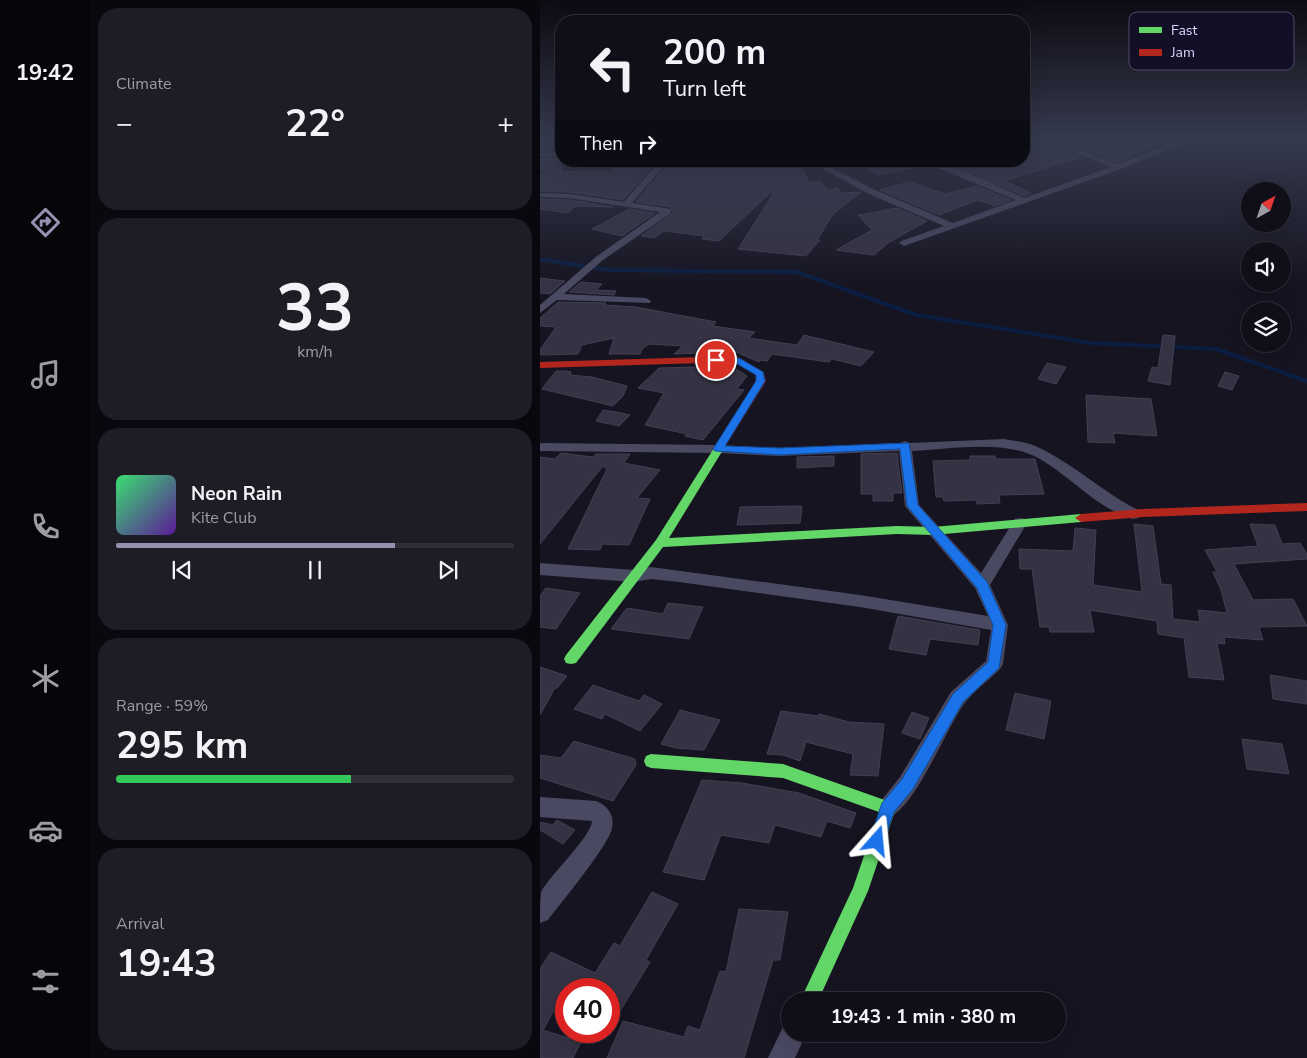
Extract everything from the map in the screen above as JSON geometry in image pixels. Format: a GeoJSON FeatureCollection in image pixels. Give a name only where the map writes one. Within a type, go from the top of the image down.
{"type":"FeatureCollection","features":[{"type":"Feature","properties":{"kind":"street"},"geometry":{"type":"LineString","coordinates":[[626,204],[640,188]]}},
{"type":"Feature","properties":{"kind":"street"},"geometry":{"type":"LineString","coordinates":[[865,188],[953,226]]}},
{"type":"Feature","properties":{"kind":"street"},"geometry":{"type":"LineString","coordinates":[[996,188],[1022,200]]}},
{"type":"Feature","properties":{"kind":"street"},"geometry":{"type":"LineString","coordinates":[[904,243],[1057,188]]}},
{"type":"Feature","properties":{"kind":"street"},"geometry":{"type":"LineString","coordinates":[[540,195],[570,196],[668,211],[600,258],[540,310]]}},
{"type":"Feature","properties":{"kind":"street"},"geometry":{"type":"LineString","coordinates":[[555,297],[646,301]]}},
{"type":"Feature","properties":{"kind":"street"},"geometry":{"type":"LineString","coordinates":[[540,365],[736,359],[760,374],[761,381],[660,543],[570,659]]}},
{"type":"Feature","properties":{"kind":"street"},"geometry":{"type":"LineString","coordinates":[[540,447],[718,449],[780,452],[905,445],[1004,443],[1024,447],[1045,456],[1110,502],[1133,514]]}},
{"type":"Feature","properties":{"kind":"street"},"geometry":{"type":"LineString","coordinates":[[813,992],[860,891],[888,808],[907,784],[958,698],[994,664],[1000,625],[982,585],[912,506],[905,445]]}},
{"type":"Feature","properties":{"kind":"street"},"geometry":{"type":"LineString","coordinates":[[660,543],[897,530],[933,531],[1020,522],[1133,514],[1307,506]]}},
{"type":"Feature","properties":{"kind":"street"},"geometry":{"type":"LineString","coordinates":[[982,585],[1020,522]]}},
{"type":"Feature","properties":{"kind":"street"},"geometry":{"type":"LineString","coordinates":[[540,569],[634,576],[651,573],[860,601],[1000,625]]}},
{"type":"Feature","properties":{"kind":"street"},"geometry":{"type":"LineString","coordinates":[[651,762],[783,771],[888,808]]}},
{"type":"Feature","properties":{"kind":"street"},"geometry":{"type":"LineString","coordinates":[[540,807],[596,811],[602,818],[602,828],[540,912]]}},
{"type":"Feature","properties":{"kind":"street"},"geometry":{"type":"LineString","coordinates":[[781,1058],[789,1042]]}},
{"type":"Feature","properties":{"kind":"building"},"geometry":{"type":"Polygon","coordinates":[[[540,188],[633,188],[623,200],[570,192],[540,191],[540,188]]]}},
{"type":"Feature","properties":{"kind":"building"},"geometry":{"type":"Polygon","coordinates":[[[647,188],[827,188],[828,190],[837,188],[841,193],[861,192],[833,214],[817,240],[820,240],[806,256],[738,249],[773,194],[771,192],[719,241],[702,239],[704,236],[664,231],[654,238],[641,236],[673,213],[671,207],[636,202],[647,188]]]}},
{"type":"Feature","properties":{"kind":"building"},"geometry":{"type":"Polygon","coordinates":[[[929,188],[946,194],[967,188],[982,188],[1011,200],[995,206],[978,200],[939,215],[880,190],[929,188]]]}},
{"type":"Feature","properties":{"kind":"building"},"geometry":{"type":"Polygon","coordinates":[[[1007,188],[1021,188],[1031,193],[1024,196],[1007,188]]]}},
{"type":"Feature","properties":{"kind":"building"},"geometry":{"type":"Polygon","coordinates":[[[540,199],[570,200],[613,207],[578,206],[568,213],[540,209],[540,199]]]}},
{"type":"Feature","properties":{"kind":"building"},"geometry":{"type":"Polygon","coordinates":[[[897,208],[927,221],[888,243],[874,255],[836,250],[872,230],[858,215],[897,208]]]}},
{"type":"Feature","properties":{"kind":"building"},"geometry":{"type":"Polygon","coordinates":[[[629,209],[655,213],[622,236],[592,229],[629,209]]]}},
{"type":"Feature","properties":{"kind":"building"},"geometry":{"type":"Polygon","coordinates":[[[540,278],[565,281],[550,294],[540,293],[540,278]]]}},
{"type":"Feature","properties":{"kind":"building"},"geometry":{"type":"Polygon","coordinates":[[[581,282],[602,284],[596,290],[616,291],[614,295],[569,292],[581,282]]]}},
{"type":"Feature","properties":{"kind":"building"},"geometry":{"type":"Polygon","coordinates":[[[558,302],[606,303],[604,305],[636,307],[716,322],[713,326],[755,332],[749,338],[797,345],[804,335],[874,352],[861,366],[832,359],[829,362],[772,354],[767,361],[760,360],[759,362],[736,352],[674,354],[683,346],[649,344],[642,349],[640,354],[609,354],[614,338],[582,345],[578,354],[540,355],[540,350],[556,327],[540,326],[540,318],[558,302]]]}},
{"type":"Feature","properties":{"kind":"building"},"geometry":{"type":"Polygon","coordinates":[[[1163,335],[1175,336],[1170,385],[1148,381],[1152,367],[1158,368],[1163,335]]]}},
{"type":"Feature","properties":{"kind":"building"},"geometry":{"type":"Polygon","coordinates":[[[1047,363],[1066,367],[1056,384],[1038,379],[1047,363]]]}},
{"type":"Feature","properties":{"kind":"building"},"geometry":{"type":"Polygon","coordinates":[[[731,366],[747,376],[737,389],[744,390],[703,440],[685,436],[687,434],[645,425],[664,393],[638,388],[659,368],[731,366]]]}},
{"type":"Feature","properties":{"kind":"building"},"geometry":{"type":"Polygon","coordinates":[[[556,371],[567,371],[571,372],[570,375],[592,377],[627,386],[623,396],[613,406],[542,389],[556,371]]]}},
{"type":"Feature","properties":{"kind":"building"},"geometry":{"type":"Polygon","coordinates":[[[1225,372],[1239,376],[1232,390],[1218,386],[1225,372]]]}},
{"type":"Feature","properties":{"kind":"building"},"geometry":{"type":"Polygon","coordinates":[[[1086,395],[1151,399],[1157,436],[1113,433],[1115,443],[1088,442],[1086,395]]]}},
{"type":"Feature","properties":{"kind":"building"},"geometry":{"type":"Polygon","coordinates":[[[603,410],[630,415],[619,426],[596,421],[603,410]]]}},
{"type":"Feature","properties":{"kind":"building"},"geometry":{"type":"Polygon","coordinates":[[[561,453],[593,457],[596,454],[630,454],[624,463],[660,470],[637,498],[650,499],[629,545],[602,544],[600,550],[568,549],[607,469],[603,466],[540,544],[540,457],[555,459],[561,453]]]}},
{"type":"Feature","properties":{"kind":"building"},"geometry":{"type":"Polygon","coordinates":[[[897,453],[902,493],[893,493],[893,501],[873,501],[873,494],[861,494],[861,454],[897,453]]]}},
{"type":"Feature","properties":{"kind":"building"},"geometry":{"type":"Polygon","coordinates":[[[834,456],[834,466],[797,468],[797,457],[834,456]]]}},
{"type":"Feature","properties":{"kind":"building"},"geometry":{"type":"Polygon","coordinates":[[[970,456],[995,456],[996,459],[1035,459],[1044,494],[999,495],[1000,503],[977,504],[977,500],[944,501],[943,497],[936,497],[933,461],[970,460],[970,456]]]}},
{"type":"Feature","properties":{"kind":"building"},"geometry":{"type":"Polygon","coordinates":[[[740,507],[802,507],[800,523],[737,525],[740,507]]]}},
{"type":"Feature","properties":{"kind":"building"},"geometry":{"type":"Polygon","coordinates":[[[1134,524],[1153,526],[1161,584],[1171,585],[1173,619],[1200,622],[1198,610],[1227,613],[1221,590],[1213,572],[1217,572],[1205,550],[1258,546],[1250,524],[1275,525],[1282,544],[1300,543],[1307,554],[1307,559],[1234,564],[1253,600],[1293,599],[1307,626],[1259,627],[1263,640],[1224,637],[1225,644],[1217,643],[1224,680],[1189,677],[1184,638],[1158,634],[1157,621],[1090,610],[1094,632],[1050,632],[1049,627],[1040,627],[1032,569],[1020,569],[1019,549],[1073,551],[1075,528],[1096,530],[1093,585],[1142,592],[1134,524]]]}},
{"type":"Feature","properties":{"kind":"building"},"geometry":{"type":"Polygon","coordinates":[[[546,588],[580,593],[556,629],[540,627],[540,596],[546,588]]]}},
{"type":"Feature","properties":{"kind":"building"},"geometry":{"type":"Polygon","coordinates":[[[668,603],[703,607],[689,639],[611,629],[627,608],[663,614],[668,603]]]}},
{"type":"Feature","properties":{"kind":"building"},"geometry":{"type":"Polygon","coordinates":[[[898,616],[980,630],[978,645],[930,639],[926,655],[889,649],[898,616]]]}},
{"type":"Feature","properties":{"kind":"building"},"geometry":{"type":"Polygon","coordinates":[[[540,667],[567,676],[555,688],[540,715],[540,667]]]}},
{"type":"Feature","properties":{"kind":"building"},"geometry":{"type":"Polygon","coordinates":[[[1270,675],[1307,681],[1307,704],[1273,699],[1270,675]]]}},
{"type":"Feature","properties":{"kind":"building"},"geometry":{"type":"Polygon","coordinates":[[[593,685],[639,701],[644,695],[662,704],[640,731],[605,714],[602,719],[574,709],[593,685]]]}},
{"type":"Feature","properties":{"kind":"building"},"geometry":{"type":"Polygon","coordinates":[[[1015,693],[1051,701],[1044,739],[1006,730],[1015,693]]]}},
{"type":"Feature","properties":{"kind":"building"},"geometry":{"type":"Polygon","coordinates":[[[680,710],[720,720],[704,750],[676,748],[661,744],[680,710]]]}},
{"type":"Feature","properties":{"kind":"building"},"geometry":{"type":"Polygon","coordinates":[[[781,711],[818,716],[819,714],[849,722],[884,724],[878,776],[850,775],[853,754],[806,742],[800,761],[783,755],[767,754],[781,711]]]}},
{"type":"Feature","properties":{"kind":"building"},"geometry":{"type":"Polygon","coordinates":[[[912,712],[929,718],[920,739],[902,733],[912,712]]]}},
{"type":"Feature","properties":{"kind":"building"},"geometry":{"type":"Polygon","coordinates":[[[1242,739],[1282,744],[1289,774],[1247,769],[1242,739]]]}},
{"type":"Feature","properties":{"kind":"building"},"geometry":{"type":"Polygon","coordinates":[[[574,741],[635,759],[636,765],[613,801],[540,778],[540,755],[561,758],[574,741]]]}},
{"type":"Feature","properties":{"kind":"building"},"geometry":{"type":"Polygon","coordinates":[[[702,780],[742,783],[799,793],[856,813],[850,828],[827,821],[821,837],[775,825],[769,843],[721,835],[704,880],[663,872],[702,780]]]}},
{"type":"Feature","properties":{"kind":"building"},"geometry":{"type":"Polygon","coordinates":[[[557,820],[575,830],[563,844],[540,830],[540,822],[553,825],[557,820]]]}},
{"type":"Feature","properties":{"kind":"building"},"geometry":{"type":"Polygon","coordinates":[[[652,892],[678,904],[646,960],[650,962],[620,1011],[620,978],[555,978],[555,1009],[543,1030],[555,1034],[555,1043],[580,1043],[573,1058],[540,1058],[540,969],[551,952],[595,973],[614,943],[620,946],[652,892]]]}},
{"type":"Feature","properties":{"kind":"building"},"geometry":{"type":"Polygon","coordinates":[[[739,909],[788,912],[780,960],[773,960],[744,1058],[607,1058],[613,1043],[620,1043],[620,1028],[623,1021],[684,1037],[688,1026],[700,1030],[720,971],[726,972],[739,909]]]}},
{"type":"Feature","properties":{"kind":"waterway"},"geometry":{"type":"LineString","coordinates":[[540,259],[583,266]]}},
{"type":"Feature","properties":{"kind":"waterway"},"geometry":{"type":"LineString","coordinates":[[595,268],[609,270],[797,272],[916,315],[1091,343],[1216,349],[1293,376]]}},
{"type":"Feature","properties":{"kind":"waterway"},"geometry":{"type":"LineString","coordinates":[[1289,375],[1307,381]]}},
{"type":"Feature","properties":{"kind":"traffic: fast"},"geometry":{"type":"LineString","coordinates":[[571,659],[660,543],[721,445]]}},
{"type":"Feature","properties":{"kind":"traffic: fast"},"geometry":{"type":"LineString","coordinates":[[660,543],[897,530],[933,531],[1081,518]]}},
{"type":"Feature","properties":{"kind":"traffic: fast"},"geometry":{"type":"LineString","coordinates":[[651,761],[783,771],[888,808],[860,891],[813,992]]}},
{"type":"Feature","properties":{"kind":"traffic: jam"},"geometry":{"type":"LineString","coordinates":[[540,365],[736,359],[760,374],[761,381],[721,445]]}},
{"type":"Feature","properties":{"kind":"traffic: jam"},"geometry":{"type":"LineString","coordinates":[[1081,518],[1143,513],[1307,507]]}},
{"type":"Feature","properties":{"kind":"route"},"geometry":{"type":"LineString","coordinates":[[716,360],[736,359],[760,374],[761,381],[718,449],[780,452],[905,445],[912,506],[982,585],[1000,625],[994,664],[958,698],[907,784],[888,808],[877,841]]}}]}
